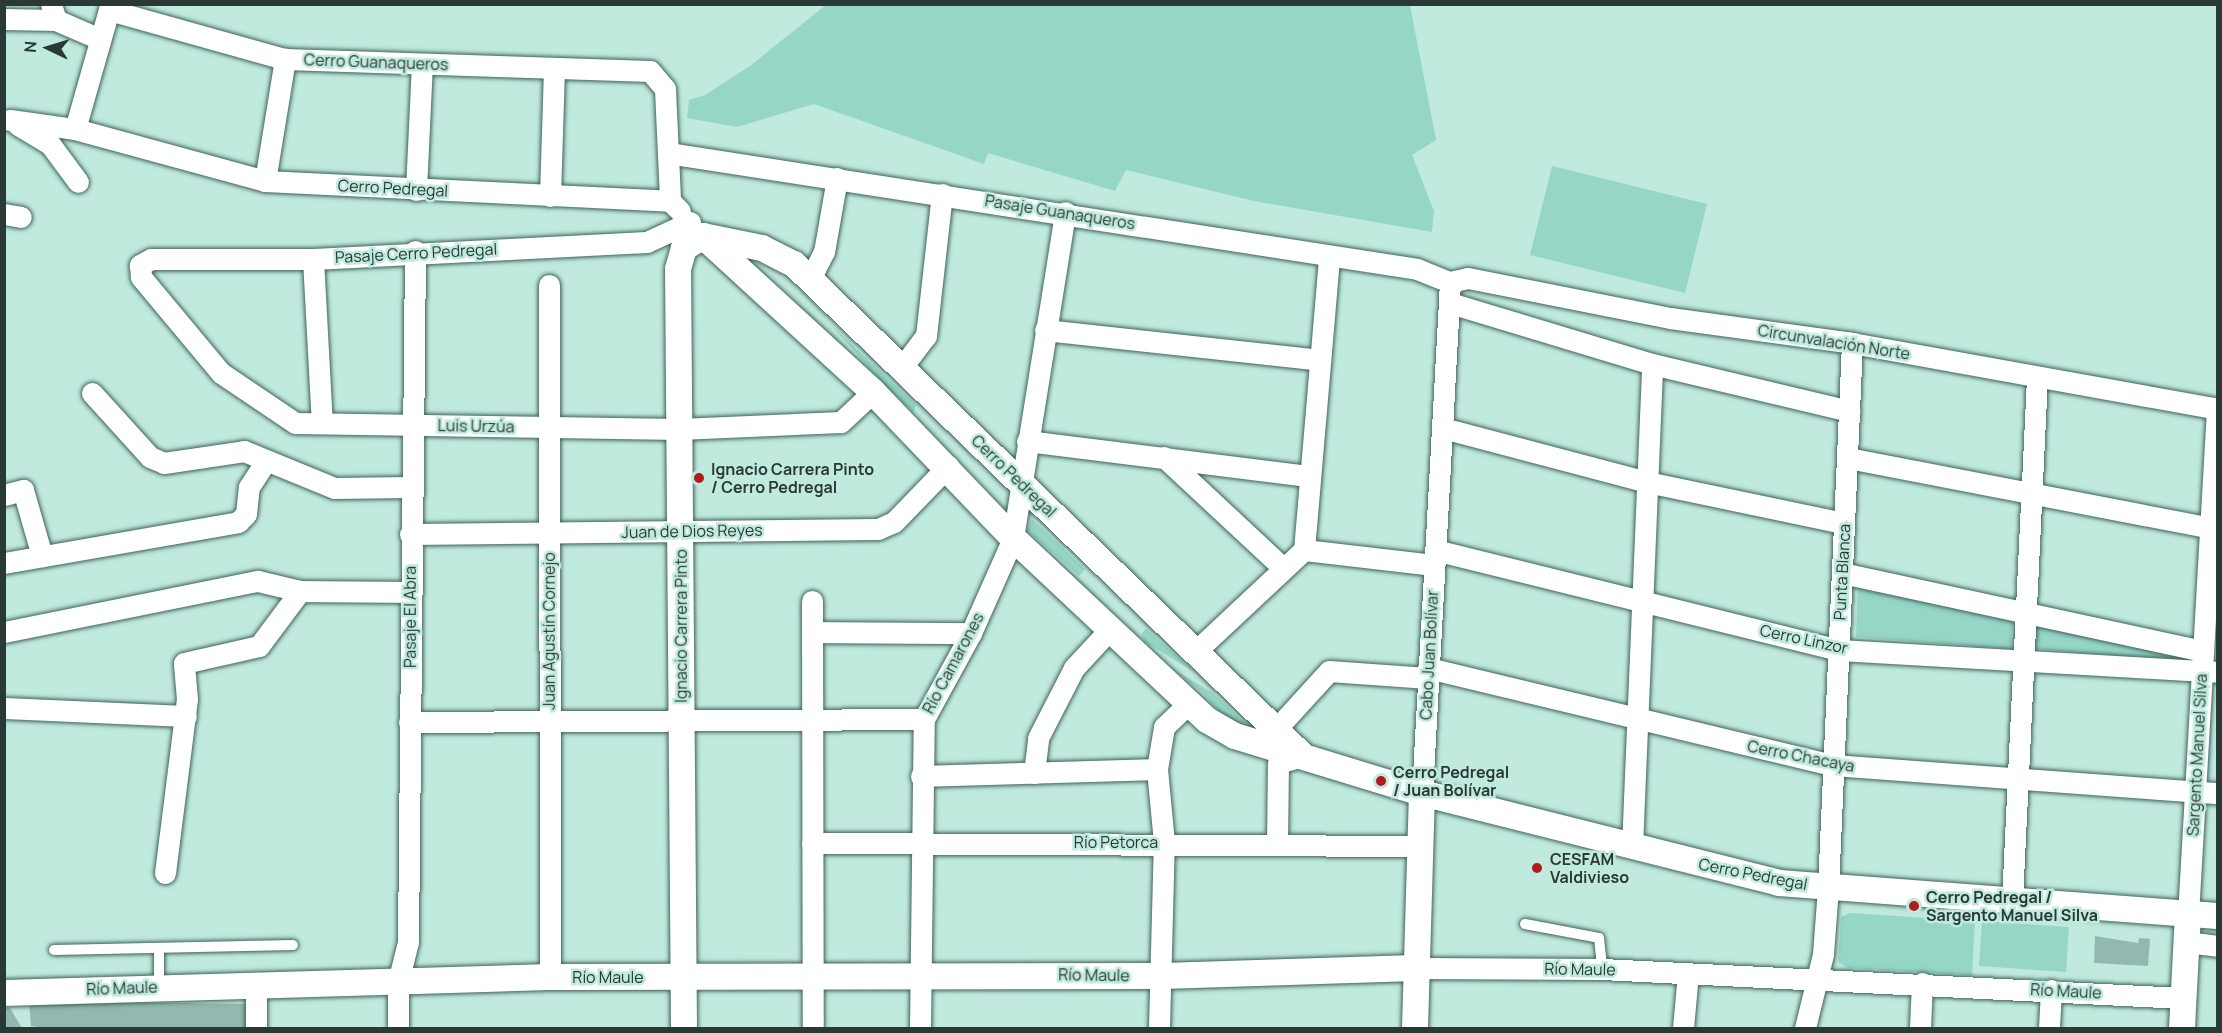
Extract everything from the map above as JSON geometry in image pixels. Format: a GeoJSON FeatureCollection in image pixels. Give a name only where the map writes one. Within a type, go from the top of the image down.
{"type":"FeatureCollection","features":[{"type":"Feature","properties":{"kind":"street","name":"Cerro Guanaqueros"},"geometry":{"type":"LineString","coordinates":[[100,39],[109,10],[285,59],[650,70],[665,89],[668,153]]}},
{"type":"Feature","properties":{"kind":"street"},"geometry":{"type":"LineString","coordinates":[[4,19],[53,12],[100,39],[75,129]]}},
{"type":"Feature","properties":{"kind":"street"},"geometry":{"type":"LineString","coordinates":[[265,182],[285,59]]}},
{"type":"Feature","properties":{"kind":"street"},"geometry":{"type":"LineString","coordinates":[[416,190],[422,64]]}},
{"type":"Feature","properties":{"kind":"street"},"geometry":{"type":"LineString","coordinates":[[550,195],[554,68]]}},
{"type":"Feature","properties":{"kind":"street"},"geometry":{"type":"LineString","coordinates":[[7,119],[50,144],[78,183]]}},
{"type":"Feature","properties":{"kind":"street","name":"Cerro Pedregal"},"geometry":{"type":"LineString","coordinates":[[7,119],[75,129],[265,182],[670,201],[948,465],[1013,538],[1207,720],[1235,736],[1422,794],[1779,883],[2217,916]]}},
{"type":"Feature","properties":{"kind":"street"},"geometry":{"type":"LineString","coordinates":[[668,153],[670,201]]}},
{"type":"Feature","properties":{"kind":"street","name":"Pasaje Guanaqueros"},"geometry":{"type":"LineString","coordinates":[[668,153],[1065,212],[1329,258],[1417,269],[1450,292]]}},
{"type":"Feature","properties":{"kind":"street"},"geometry":{"type":"LineString","coordinates":[[810,279],[824,252],[837,178]]}},
{"type":"Feature","properties":{"kind":"street"},"geometry":{"type":"LineString","coordinates":[[903,366],[926,336],[942,194]]}},
{"type":"Feature","properties":{"kind":"street","name":"Río Camarones"},"geometry":{"type":"LineString","coordinates":[[409,722],[924,719],[971,633],[1013,538],[1065,212]]}},
{"type":"Feature","properties":{"kind":"street","name":"Cerro Pedregal"},"geometry":{"type":"LineString","coordinates":[[697,229],[762,248],[794,264],[903,366],[1020,483],[1197,650],[1277,728],[1302,756]]}},
{"type":"Feature","properties":{"kind":"street","name":"Pasaje Cerro Pedregal"},"geometry":{"type":"LineString","coordinates":[[140,265],[151,259],[313,259],[415,251],[646,242],[697,229]]}},
{"type":"Feature","properties":{"kind":"street","name":"Ignacio Carrera Pinto"},"geometry":{"type":"LineString","coordinates":[[684,1029],[678,269],[684,248],[697,229]]}},
{"type":"Feature","properties":{"kind":"street","name":"Pasaje El Abra"},"geometry":{"type":"LineString","coordinates":[[398,1029],[398,982],[408,942],[410,487],[415,251]]}},
{"type":"Feature","properties":{"kind":"street"},"geometry":{"type":"LineString","coordinates":[[1197,650],[1304,550],[1329,258]]}},
{"type":"Feature","properties":{"kind":"street"},"geometry":{"type":"LineString","coordinates":[[313,259],[322,423]]}},
{"type":"Feature","properties":{"kind":"street","name":"Luis Urzúa"},"geometry":{"type":"LineString","coordinates":[[140,265],[145,287],[221,373],[282,417],[295,423],[679,429],[841,422],[873,392]]}},
{"type":"Feature","properties":{"kind":"street","name":"Circunvalación Norte"},"geometry":{"type":"LineString","coordinates":[[1450,292],[1468,278],[1670,318],[1852,343],[2217,409]]}},
{"type":"Feature","properties":{"kind":"street","name":"Juan Agustín Cornejo"},"geometry":{"type":"LineString","coordinates":[[549,285],[550,976]]}},
{"type":"Feature","properties":{"kind":"street"},"geometry":{"type":"LineString","coordinates":[[1450,292],[1652,364],[1849,411]]}},
{"type":"Feature","properties":{"kind":"street","name":"Cabo Juan Bolívar"},"geometry":{"type":"LineString","coordinates":[[1415,1029],[1419,846],[1450,292]]}},
{"type":"Feature","properties":{"kind":"street"},"geometry":{"type":"LineString","coordinates":[[1045,330],[1320,360]]}},
{"type":"Feature","properties":{"kind":"street","name":"Punta Blanca"},"geometry":{"type":"LineString","coordinates":[[1805,1029],[1816,979],[1828,888],[1852,343]]}},
{"type":"Feature","properties":{"kind":"street"},"geometry":{"type":"LineString","coordinates":[[1632,847],[1652,364]]}},
{"type":"Feature","properties":{"kind":"street"},"geometry":{"type":"LineString","coordinates":[[2012,900],[2037,377]]}},
{"type":"Feature","properties":{"kind":"street"},"geometry":{"type":"LineString","coordinates":[[92,393],[150,457],[164,463],[244,451],[334,488],[410,487]]}},
{"type":"Feature","properties":{"kind":"street","name":"Sargento Manuel Silva"},"geometry":{"type":"LineString","coordinates":[[2182,1029],[2195,792],[2207,665],[2217,409]]}},
{"type":"Feature","properties":{"kind":"street"},"geometry":{"type":"LineString","coordinates":[[1443,428],[1647,482],[1844,523]]}},
{"type":"Feature","properties":{"kind":"street"},"geometry":{"type":"LineString","coordinates":[[1027,441],[1310,476]]}},
{"type":"Feature","properties":{"kind":"street"},"geometry":{"type":"LineString","coordinates":[[1164,457],[1283,568]]}},
{"type":"Feature","properties":{"kind":"street"},"geometry":{"type":"LineString","coordinates":[[1848,458],[2214,528]]}},
{"type":"Feature","properties":{"kind":"street"},"geometry":{"type":"LineString","coordinates":[[4,563],[238,522],[246,514],[249,487],[266,461]]}},
{"type":"Feature","properties":{"kind":"street","name":"Juan de Dios Reyes"},"geometry":{"type":"LineString","coordinates":[[410,534],[887,527],[948,465]]}},
{"type":"Feature","properties":{"kind":"street"},"geometry":{"type":"LineString","coordinates":[[4,495],[23,490],[42,556]]}},
{"type":"Feature","properties":{"kind":"street","name":"Cerro Linzor"},"geometry":{"type":"LineString","coordinates":[[1304,550],[1435,558],[1642,600],[1839,650],[2207,665]]}},
{"type":"Feature","properties":{"kind":"street"},"geometry":{"type":"LineString","coordinates":[[1842,573],[2026,611],[2207,665]]}},
{"type":"Feature","properties":{"kind":"street"},"geometry":{"type":"LineString","coordinates":[[4,632],[258,581],[300,591],[410,592]]}},
{"type":"Feature","properties":{"kind":"street"},"geometry":{"type":"LineString","coordinates":[[165,873],[186,716],[184,663],[259,646],[300,591]]}},
{"type":"Feature","properties":{"kind":"street"},"geometry":{"type":"LineString","coordinates":[[812,601],[813,1029]]}},
{"type":"Feature","properties":{"kind":"street"},"geometry":{"type":"LineString","coordinates":[[1034,773],[1038,738],[1074,668],[1111,628]]}},
{"type":"Feature","properties":{"kind":"street"},"geometry":{"type":"LineString","coordinates":[[812,632],[971,633]]}},
{"type":"Feature","properties":{"kind":"street","name":"Cerro Chacaya"},"geometry":{"type":"LineString","coordinates":[[1277,728],[1329,671],[1428,673],[1833,765],[2217,793]]}},
{"type":"Feature","properties":{"kind":"street"},"geometry":{"type":"LineString","coordinates":[[1159,1029],[1164,842],[1157,769],[1164,727],[1189,703]]}},
{"type":"Feature","properties":{"kind":"street"},"geometry":{"type":"LineString","coordinates":[[4,708],[186,716]]}},
{"type":"Feature","properties":{"kind":"street"},"geometry":{"type":"LineString","coordinates":[[920,1029],[920,842],[924,719]]}},
{"type":"Feature","properties":{"kind":"street"},"geometry":{"type":"LineString","coordinates":[[1277,844],[1278,763],[1302,756]]}},
{"type":"Feature","properties":{"kind":"street"},"geometry":{"type":"LineString","coordinates":[[921,776],[1157,769]]}},
{"type":"Feature","properties":{"kind":"street","name":"Río Petorca"},"geometry":{"type":"LineString","coordinates":[[812,843],[1164,842],[1419,846]]}},
{"type":"Feature","properties":{"kind":"street"},"geometry":{"type":"LineString","coordinates":[[2186,942],[2217,946]]}},
{"type":"Feature","properties":{"kind":"street","name":"Río Maule"},"geometry":{"type":"LineString","coordinates":[[4,993],[550,976],[683,977],[920,973],[1160,975],[1418,968],[1602,969],[1922,983],[2183,998]]}},
{"type":"Feature","properties":{"kind":"street"},"geometry":{"type":"LineString","coordinates":[[1683,1029],[1688,973]]}},
{"type":"Feature","properties":{"kind":"street"},"geometry":{"type":"LineString","coordinates":[[1920,1029],[1922,983]]}},
{"type":"Feature","properties":{"kind":"street"},"geometry":{"type":"LineString","coordinates":[[256,985],[256,1029]]}},
{"type":"Feature","properties":{"kind":"street"},"geometry":{"type":"LineString","coordinates":[[2049,1029],[2051,990]]}},
{"type":"Feature","properties":{"kind":"lane"},"geometry":{"type":"LineString","coordinates":[[1525,924],[1599,938],[1602,969]]}},
{"type":"Feature","properties":{"kind":"lane"},"geometry":{"type":"LineString","coordinates":[[54,950],[292,945]]}},
{"type":"Feature","properties":{"kind":"lane"},"geometry":{"type":"LineString","coordinates":[[159,948],[159,987]]}},
{"type":"Feature","properties":{"kind":"green space"},"geometry":{"type":"Polygon","coordinates":[[[827,4],[1410,5],[1436,140],[1412,155],[1434,211],[1432,232],[1254,201],[1126,170],[1115,191],[988,153],[984,164],[814,104],[737,127],[687,118],[689,100],[705,95],[750,66],[827,4]]]}},
{"type":"Feature","properties":{"kind":"green space"},"geometry":{"type":"Polygon","coordinates":[[[1552,166],[1707,204],[1685,293],[1530,255],[1552,166]]]}},
{"type":"Feature","properties":{"kind":"green space"},"geometry":{"type":"Polygon","coordinates":[[[830,324],[916,405],[914,412],[887,388],[830,324]]]}},
{"type":"Feature","properties":{"kind":"green space"},"geometry":{"type":"Polygon","coordinates":[[[1032,519],[1085,569],[1079,576],[1027,530],[1032,519]]]}},
{"type":"Feature","properties":{"kind":"green space"},"geometry":{"type":"Polygon","coordinates":[[[1858,586],[2012,619],[2011,649],[1856,637],[1858,586]]]}},
{"type":"Feature","properties":{"kind":"green space"},"geometry":{"type":"Polygon","coordinates":[[[2032,620],[2181,654],[2180,662],[2030,648],[2032,620]]]}},
{"type":"Feature","properties":{"kind":"green space"},"geometry":{"type":"Polygon","coordinates":[[[1146,629],[1196,673],[1145,642],[1141,634],[1146,629]]]}},
{"type":"Feature","properties":{"kind":"green space"},"geometry":{"type":"Polygon","coordinates":[[[1170,667],[1213,693],[1249,727],[1224,717],[1202,692],[1170,667]]]}},
{"type":"Feature","properties":{"kind":"green space"},"geometry":{"type":"Polygon","coordinates":[[[1850,913],[1975,921],[1972,975],[1848,968],[1838,962],[1841,917],[1850,913]]]}},
{"type":"Feature","properties":{"kind":"green space"},"geometry":{"type":"Polygon","coordinates":[[[1982,921],[2069,927],[2066,972],[1979,966],[1982,921]]]}},
{"type":"Feature","properties":{"kind":"building"},"geometry":{"type":"Polygon","coordinates":[[[2095,936],[2138,943],[2139,938],[2150,939],[2148,966],[2094,963],[2095,936]]]}},
{"type":"Feature","properties":{"kind":"building"},"geometry":{"type":"Polygon","coordinates":[[[29,1001],[250,1004],[250,1028],[44,1028],[31,1026],[29,1001]]]}},
{"type":"Feature","properties":{"kind":"building"},"geometry":{"type":"Polygon","coordinates":[[[4,1008],[10,1008],[22,1028],[4,1028],[4,1008]]]}},
{"type":"Feature","properties":{"kind":"place","name":"Ignacio Carrera Pinto / Cerro Pedregal"},"geometry":{"type":"Point","coordinates":[699,478]}},
{"type":"Feature","properties":{"kind":"place","name":"Cerro Pedregal / Juan Bolívar"},"geometry":{"type":"Point","coordinates":[1381,781]}},
{"type":"Feature","properties":{"kind":"place","name":"CESFAM Valdivieso"},"geometry":{"type":"Point","coordinates":[1537,868]}},
{"type":"Feature","properties":{"kind":"place","name":"Cerro Pedregal / Sargento Manuel Silva"},"geometry":{"type":"Point","coordinates":[1914,906]}}]}
